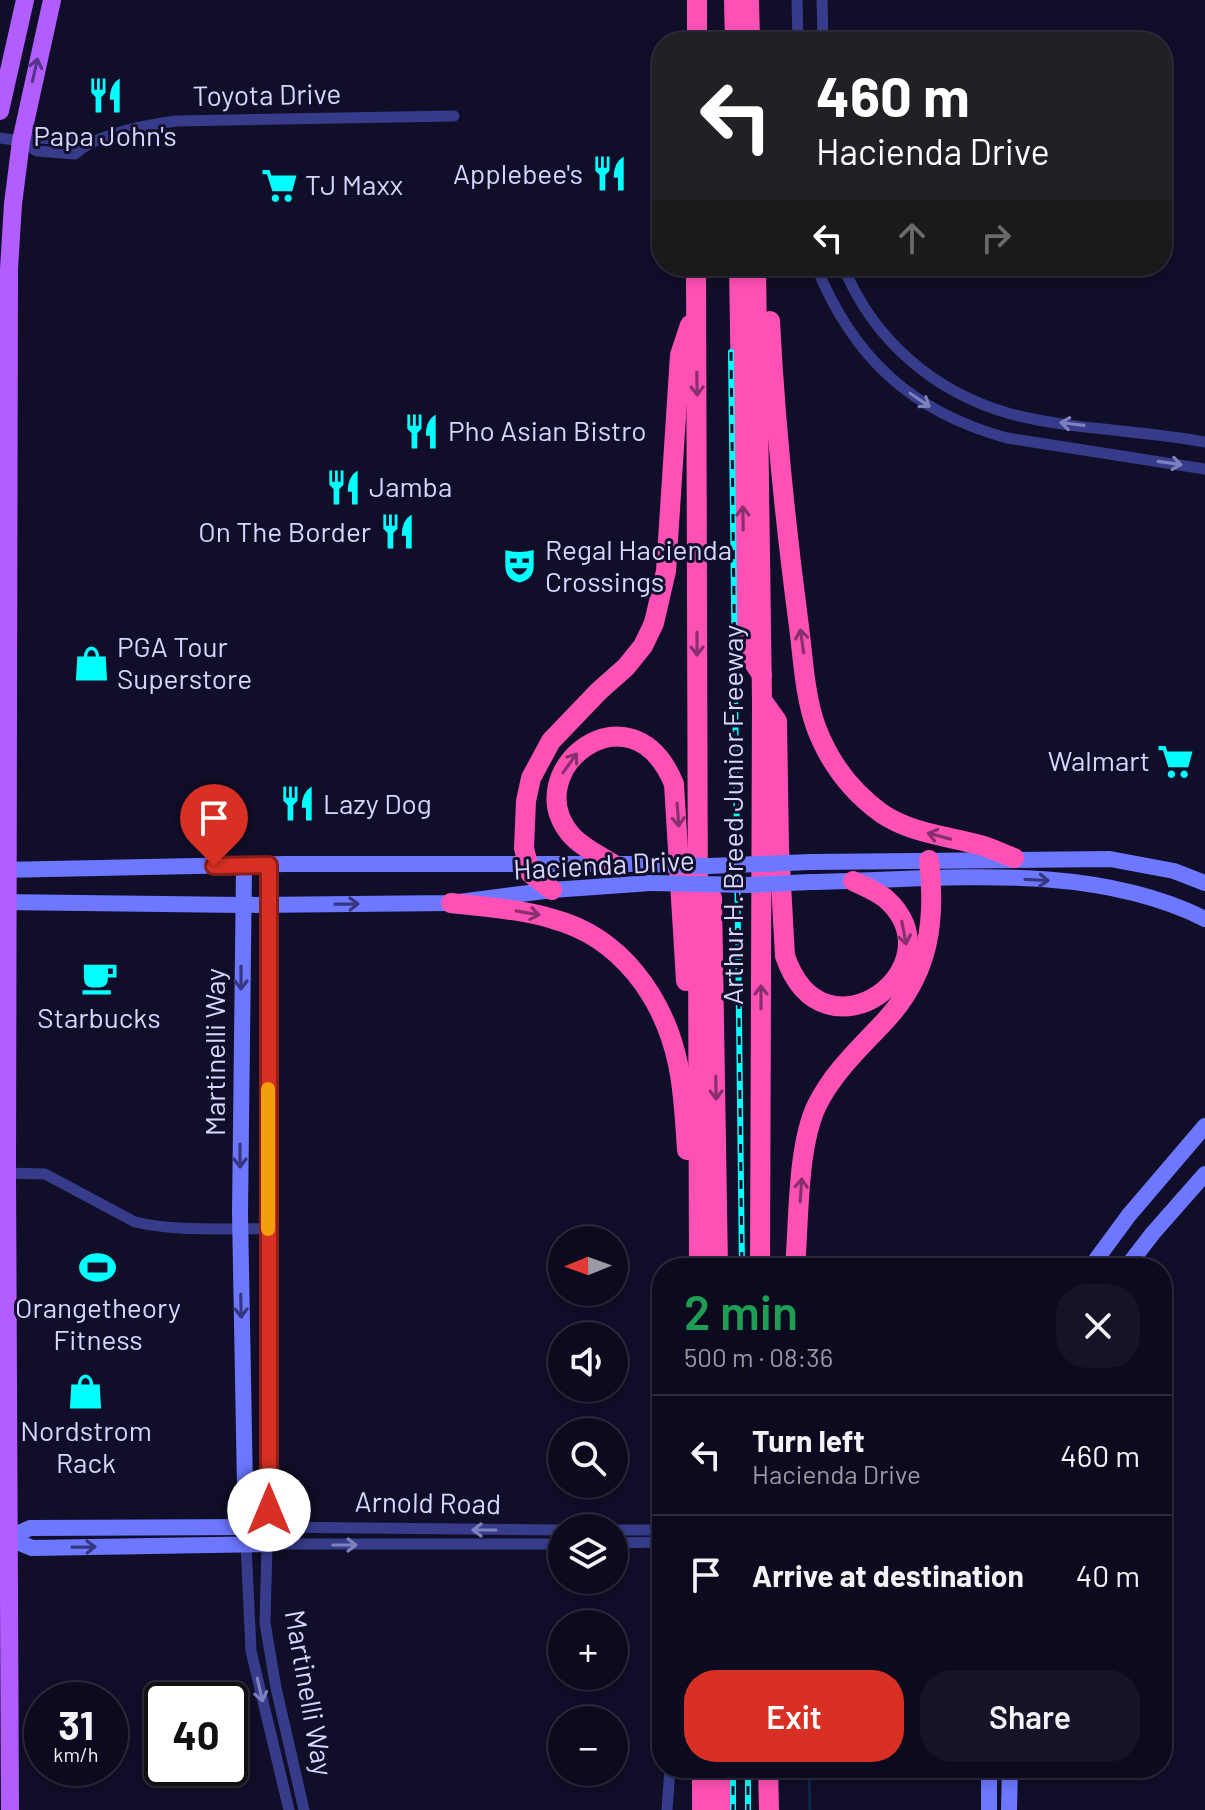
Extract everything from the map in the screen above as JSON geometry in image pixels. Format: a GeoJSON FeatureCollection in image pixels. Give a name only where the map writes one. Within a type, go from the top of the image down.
{"type":"FeatureCollection","features":[{"type":"Feature","properties":{"kind":"highway"},"geometry":{"type":"LineString","coordinates":[[697,0],[697,32]]}},
{"type":"Feature","properties":{"kind":"highway"},"geometry":{"type":"LineString","coordinates":[[734,0],[735,32]]}},
{"type":"Feature","properties":{"kind":"highway"},"geometry":{"type":"LineString","coordinates":[[749,0],[750,32]]}},
{"type":"Feature","properties":{"kind":"highway","name":"Arthur H. Breed Junior Freeway"},"geometry":{"type":"LineString","coordinates":[[696,276],[699,1258]]}},
{"type":"Feature","properties":{"kind":"highway"},"geometry":{"type":"LineString","coordinates":[[739,276],[745,649],[762,675]]}},
{"type":"Feature","properties":{"kind":"highway","name":"Arthur H. Breed Junior Freeway"},"geometry":{"type":"LineString","coordinates":[[758,276],[762,675],[760,1258]]}},
{"type":"Feature","properties":{"kind":"highway"},"geometry":{"type":"LineString","coordinates":[[764,276],[768,283],[774,416],[793,576],[809,698],[821,741],[847,783],[885,816],[1014,858]]}},
{"type":"Feature","properties":{"kind":"highway"},"geometry":{"type":"LineString","coordinates":[[552,890],[530,873],[524,848],[526,801],[531,778],[551,741],[626,667],[643,646],[654,623],[666,571],[680,355],[696,306]]}},
{"type":"Feature","properties":{"kind":"highway"},"geometry":{"type":"LineString","coordinates":[[762,700],[777,721],[785,956],[799,985],[813,996],[842,1006],[856,1005],[883,994],[903,968],[907,951],[906,936],[893,907],[884,897],[853,881]]}},
{"type":"Feature","properties":{"kind":"highway"},"geometry":{"type":"LineString","coordinates":[[613,864],[571,835],[562,820],[558,786],[564,767],[574,754],[599,740],[626,736],[649,745],[668,768],[674,784],[686,984],[700,1005]]}},
{"type":"Feature","properties":{"kind":"highway"},"geometry":{"type":"LineString","coordinates":[[698,845],[712,876],[718,1258]]}},
{"type":"Feature","properties":{"kind":"highway"},"geometry":{"type":"LineString","coordinates":[[796,1258],[804,1156],[816,1108],[828,1085],[886,1020],[912,988],[920,972],[930,930],[930,869]]}},
{"type":"Feature","properties":{"kind":"highway"},"geometry":{"type":"LineString","coordinates":[[451,903],[556,919],[604,943],[641,978],[655,1000],[679,1068],[688,1168],[698,1200]]}},
{"type":"Feature","properties":{"kind":"highway"},"geometry":{"type":"LineString","coordinates":[[702,1778],[702,1810]]}},
{"type":"Feature","properties":{"kind":"highway"},"geometry":{"type":"LineString","coordinates":[[721,1778],[721,1810]]}},
{"type":"Feature","properties":{"kind":"highway"},"geometry":{"type":"LineString","coordinates":[[768,1778],[769,1810]]}},
{"type":"Feature","properties":{"kind":"main road"},"geometry":{"type":"LineString","coordinates":[[0,111],[25,0]]}},
{"type":"Feature","properties":{"kind":"main road"},"geometry":{"type":"LineString","coordinates":[[10,1810],[4,1538],[4,537],[9,269],[21,141],[52,0]]}},
{"type":"Feature","properties":{"kind":"main road","name":"Hacienda Drive"},"geometry":{"type":"LineString","coordinates":[[5,902],[242,905],[451,903],[552,890],[651,883],[716,885],[853,881],[1014,858],[1110,859],[1174,871],[1205,883]]}},
{"type":"Feature","properties":{"kind":"main road","name":"Hacienda Drive"},"geometry":{"type":"LineString","coordinates":[[5,870],[527,863],[709,866],[811,862],[930,869],[1102,886],[1165,902],[1205,919]]}},
{"type":"Feature","properties":{"kind":"main road","name":"Martinelli Way"},"geometry":{"type":"LineString","coordinates":[[267,1536],[270,1504],[269,865]]}},
{"type":"Feature","properties":{"kind":"main road","name":"Martinelli Way"},"geometry":{"type":"LineString","coordinates":[[244,866],[240,1228],[246,1544]]}},
{"type":"Feature","properties":{"kind":"main road"},"geometry":{"type":"LineString","coordinates":[[1097,1258],[1142,1198],[1205,1126]]}},
{"type":"Feature","properties":{"kind":"main road"},"geometry":{"type":"LineString","coordinates":[[1134,1258],[1205,1174]]}},
{"type":"Feature","properties":{"kind":"main road","name":"Arnold Road"},"geometry":{"type":"LineString","coordinates":[[4,1538],[30,1528],[246,1526],[267,1536]]}},
{"type":"Feature","properties":{"kind":"main road","name":"Arnold Road"},"geometry":{"type":"LineString","coordinates":[[4,1538],[32,1548],[246,1544],[267,1536]]}},
{"type":"Feature","properties":{"kind":"main road"},"geometry":{"type":"LineString","coordinates":[[989,1778],[989,1810]]}},
{"type":"Feature","properties":{"kind":"main road"},"geometry":{"type":"LineString","coordinates":[[1009,1810],[1010,1778]]}},
{"type":"Feature","properties":{"kind":"street"},"geometry":{"type":"LineString","coordinates":[[797,0],[798,32]]}},
{"type":"Feature","properties":{"kind":"street"},"geometry":{"type":"LineString","coordinates":[[822,0],[823,32]]}},
{"type":"Feature","properties":{"kind":"street","name":"Toyota Drive"},"geometry":{"type":"LineString","coordinates":[[0,138],[21,141],[39,138],[75,140],[84,145],[135,128],[176,121],[454,116]]}},
{"type":"Feature","properties":{"kind":"street"},"geometry":{"type":"LineString","coordinates":[[821,276],[842,321],[863,348],[913,396],[943,415],[1007,438],[1205,469]]}},
{"type":"Feature","properties":{"kind":"street"},"geometry":{"type":"LineString","coordinates":[[848,276],[864,307],[882,332],[928,375],[955,393],[1014,415],[1205,442]]}},
{"type":"Feature","properties":{"kind":"street"},"geometry":{"type":"LineString","coordinates":[[4,1173],[45,1174],[135,1222],[151,1226],[268,1229]]}},
{"type":"Feature","properties":{"kind":"street","name":"Arnold Road"},"geometry":{"type":"LineString","coordinates":[[267,1536],[548,1530]]}},
{"type":"Feature","properties":{"kind":"street"},"geometry":{"type":"LineString","coordinates":[[628,1530],[652,1530]]}},
{"type":"Feature","properties":{"kind":"street","name":"Arnold Road"},"geometry":{"type":"LineString","coordinates":[[267,1536],[548,1544]]}},
{"type":"Feature","properties":{"kind":"street","name":"Martinelli Way"},"geometry":{"type":"LineString","coordinates":[[267,1536],[265,1623],[276,1688],[304,1810]]}},
{"type":"Feature","properties":{"kind":"street"},"geometry":{"type":"LineString","coordinates":[[628,1543],[652,1542]]}},
{"type":"Feature","properties":{"kind":"street","name":"Martinelli Way"},"geometry":{"type":"LineString","coordinates":[[246,1544],[251,1651],[289,1810]]}},
{"type":"Feature","properties":{"kind":"street"},"geometry":{"type":"LineString","coordinates":[[667,1810],[669,1778]]}},
{"type":"Feature","properties":{"kind":"waterway"},"geometry":{"type":"LineString","coordinates":[[809,1778],[810,1810]]}},
{"type":"Feature","properties":{"kind":"railway"},"geometry":{"type":"LineString","coordinates":[[731,352],[742,1258]]}},
{"type":"Feature","properties":{"kind":"railway"},"geometry":{"type":"LineString","coordinates":[[733,1778],[733,1810]]}},
{"type":"Feature","properties":{"kind":"railway"},"geometry":{"type":"LineString","coordinates":[[748,1778],[748,1810]]}},
{"type":"Feature","properties":{"kind":"slow traffic"},"geometry":{"type":"LineString","coordinates":[[268,1089],[268,1229]]}},
{"type":"Feature","properties":{"kind":"place","name":"Papa John's"},"geometry":{"type":"Point","coordinates":[105,96]}},
{"type":"Feature","properties":{"kind":"place","name":"Applebee's"},"geometry":{"type":"Point","coordinates":[609,174]}},
{"type":"Feature","properties":{"kind":"place","name":"TJ Maxx"},"geometry":{"type":"Point","coordinates":[279,185]}},
{"type":"Feature","properties":{"kind":"place","name":"Pho Asian Bistro"},"geometry":{"type":"Point","coordinates":[422,431]}},
{"type":"Feature","properties":{"kind":"place","name":"Jamba"},"geometry":{"type":"Point","coordinates":[343,487]}},
{"type":"Feature","properties":{"kind":"place","name":"On The Border"},"geometry":{"type":"Point","coordinates":[397,532]}},
{"type":"Feature","properties":{"kind":"place","name":"Regal Hacienda Crossings"},"geometry":{"type":"Point","coordinates":[519,566]}},
{"type":"Feature","properties":{"kind":"place","name":"PGA Tour Superstore"},"geometry":{"type":"Point","coordinates":[91,663]}},
{"type":"Feature","properties":{"kind":"place","name":"Walmart"},"geometry":{"type":"Point","coordinates":[1176,761]}},
{"type":"Feature","properties":{"kind":"place","name":"Lazy Dog"},"geometry":{"type":"Point","coordinates":[297,804]}},
{"type":"Feature","properties":{"kind":"place","name":"Starbucks"},"geometry":{"type":"Point","coordinates":[99,978]}},
{"type":"Feature","properties":{"kind":"place","name":"Orangetheory Fitness"},"geometry":{"type":"Point","coordinates":[98,1268]}},
{"type":"Feature","properties":{"kind":"place","name":"Nordstrom Rack"},"geometry":{"type":"Point","coordinates":[86,1391]}},
{"type":"Feature","properties":{"kind":"route"},"geometry":{"type":"LineString","coordinates":[[214,866],[269,865],[269,1510]]}}]}
